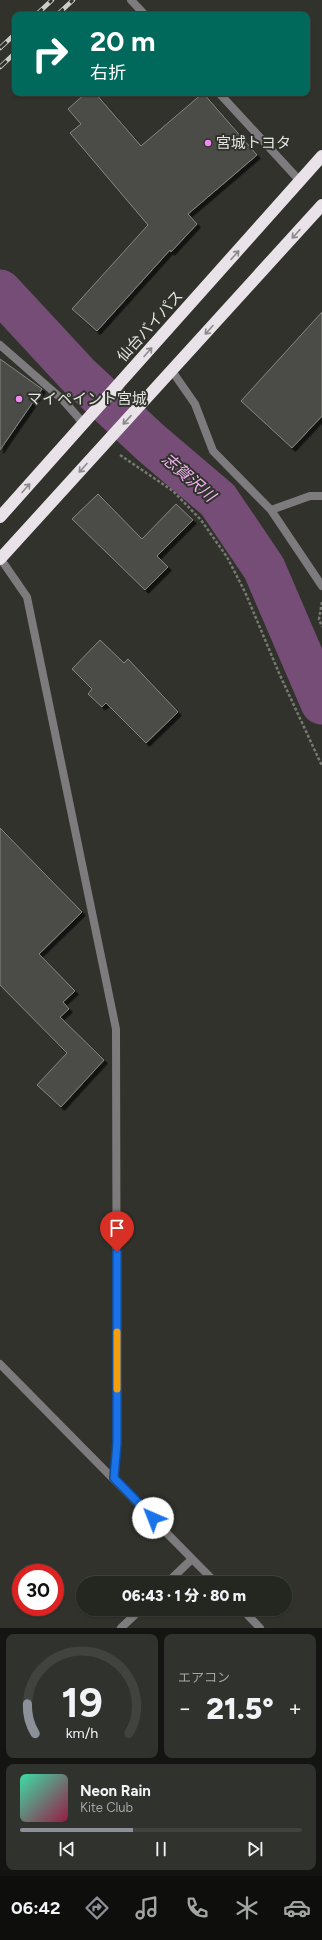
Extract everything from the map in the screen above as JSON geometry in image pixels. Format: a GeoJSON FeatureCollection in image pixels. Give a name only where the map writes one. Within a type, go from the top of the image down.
{"type":"FeatureCollection","features":[{"type":"Feature","properties":{"kind":"highway","name":"仙台バイパス"},"geometry":{"type":"LineString","coordinates":[[0,517],[322,156]]}},
{"type":"Feature","properties":{"kind":"highway"},"geometry":{"type":"LineString","coordinates":[[0,558],[322,205]]}},
{"type":"Feature","properties":{"kind":"street"},"geometry":{"type":"LineString","coordinates":[[131,0],[142,12]]}},
{"type":"Feature","properties":{"kind":"street"},"geometry":{"type":"LineString","coordinates":[[222,96],[300,181]]}},
{"type":"Feature","properties":{"kind":"street"},"geometry":{"type":"LineString","coordinates":[[0,345],[86,422]]}},
{"type":"Feature","properties":{"kind":"street"},"geometry":{"type":"LineString","coordinates":[[172,371],[195,404],[213,451],[271,510],[322,586]]}},
{"type":"Feature","properties":{"kind":"street"},"geometry":{"type":"LineString","coordinates":[[271,510],[310,496],[322,496]]}},
{"type":"Feature","properties":{"kind":"street"},"geometry":{"type":"LineString","coordinates":[[0,558],[27,597],[116,1029],[117,1443],[114,1478]]}},
{"type":"Feature","properties":{"kind":"street"},"geometry":{"type":"LineString","coordinates":[[0,1364],[209,1576]]}},
{"type":"Feature","properties":{"kind":"street"},"geometry":{"type":"LineString","coordinates":[[174,1576],[192,1559]]}},
{"type":"Feature","properties":{"kind":"street"},"geometry":{"type":"LineString","coordinates":[[121,1628],[134,1616]]}},
{"type":"Feature","properties":{"kind":"street"},"geometry":{"type":"LineString","coordinates":[[249,1616],[260,1628]]}},
{"type":"Feature","properties":{"kind":"path"},"geometry":{"type":"LineString","coordinates":[[107,442],[173,491],[201,520],[227,558],[245,592],[279,673],[322,766]]}},
{"type":"Feature","properties":{"kind":"path"},"geometry":{"type":"LineString","coordinates":[[322,601],[319,619],[322,627]]}},
{"type":"Feature","properties":{"kind":"building"},"geometry":{"type":"Polygon","coordinates":[[[83,96],[98,96],[141,146],[199,96],[206,96],[257,155],[188,214],[197,224],[171,252],[170,250],[97,331],[72,309],[148,225],[70,133],[81,124],[68,109],[83,96]]]}},
{"type":"Feature","properties":{"kind":"building"},"geometry":{"type":"Polygon","coordinates":[[[322,312],[322,416],[292,448],[241,401],[322,312]]]}},
{"type":"Feature","properties":{"kind":"building"},"geometry":{"type":"Polygon","coordinates":[[[0,359],[42,389],[0,450],[0,359]]]}},
{"type":"Feature","properties":{"kind":"building"},"geometry":{"type":"Polygon","coordinates":[[[98,494],[142,539],[176,504],[193,520],[157,556],[168,567],[145,590],[72,519],[98,494]]]}},
{"type":"Feature","properties":{"kind":"building"},"geometry":{"type":"Polygon","coordinates":[[[100,640],[124,663],[128,659],[178,712],[146,743],[106,703],[102,707],[88,694],[92,689],[72,669],[100,640]]]}},
{"type":"Feature","properties":{"kind":"building"},"geometry":{"type":"Polygon","coordinates":[[[0,828],[82,912],[39,954],[75,991],[63,1002],[69,1009],[60,1017],[104,1060],[61,1107],[37,1085],[67,1053],[0,985],[0,828]]]}},
{"type":"Feature","properties":{"kind":"waterway","name":"志賀沢川"},"geometry":{"type":"LineString","coordinates":[[0,291],[78,375],[151,443],[218,500],[264,568],[322,703]]}},
{"type":"Feature","properties":{"kind":"railway"},"geometry":{"type":"LineString","coordinates":[[39,12],[52,0]]}},
{"type":"Feature","properties":{"kind":"railway"},"geometry":{"type":"LineString","coordinates":[[60,12],[73,0]]}},
{"type":"Feature","properties":{"kind":"railway"},"geometry":{"type":"LineString","coordinates":[[0,48],[12,37]]}},
{"type":"Feature","properties":{"kind":"railway"},"geometry":{"type":"LineString","coordinates":[[0,67],[12,56]]}},
{"type":"Feature","properties":{"kind":"slow traffic"},"geometry":{"type":"LineString","coordinates":[[117,1332],[117,1389]]}},
{"type":"Feature","properties":{"kind":"place","name":"宮城トヨタ"},"geometry":{"type":"Point","coordinates":[208,143]}},
{"type":"Feature","properties":{"kind":"place","name":"マイペイント宮城"},"geometry":{"type":"Point","coordinates":[19,399]}},
{"type":"Feature","properties":{"kind":"route"},"geometry":{"type":"LineString","coordinates":[[117,1252],[117,1443],[114,1478],[153,1518]]}}]}
